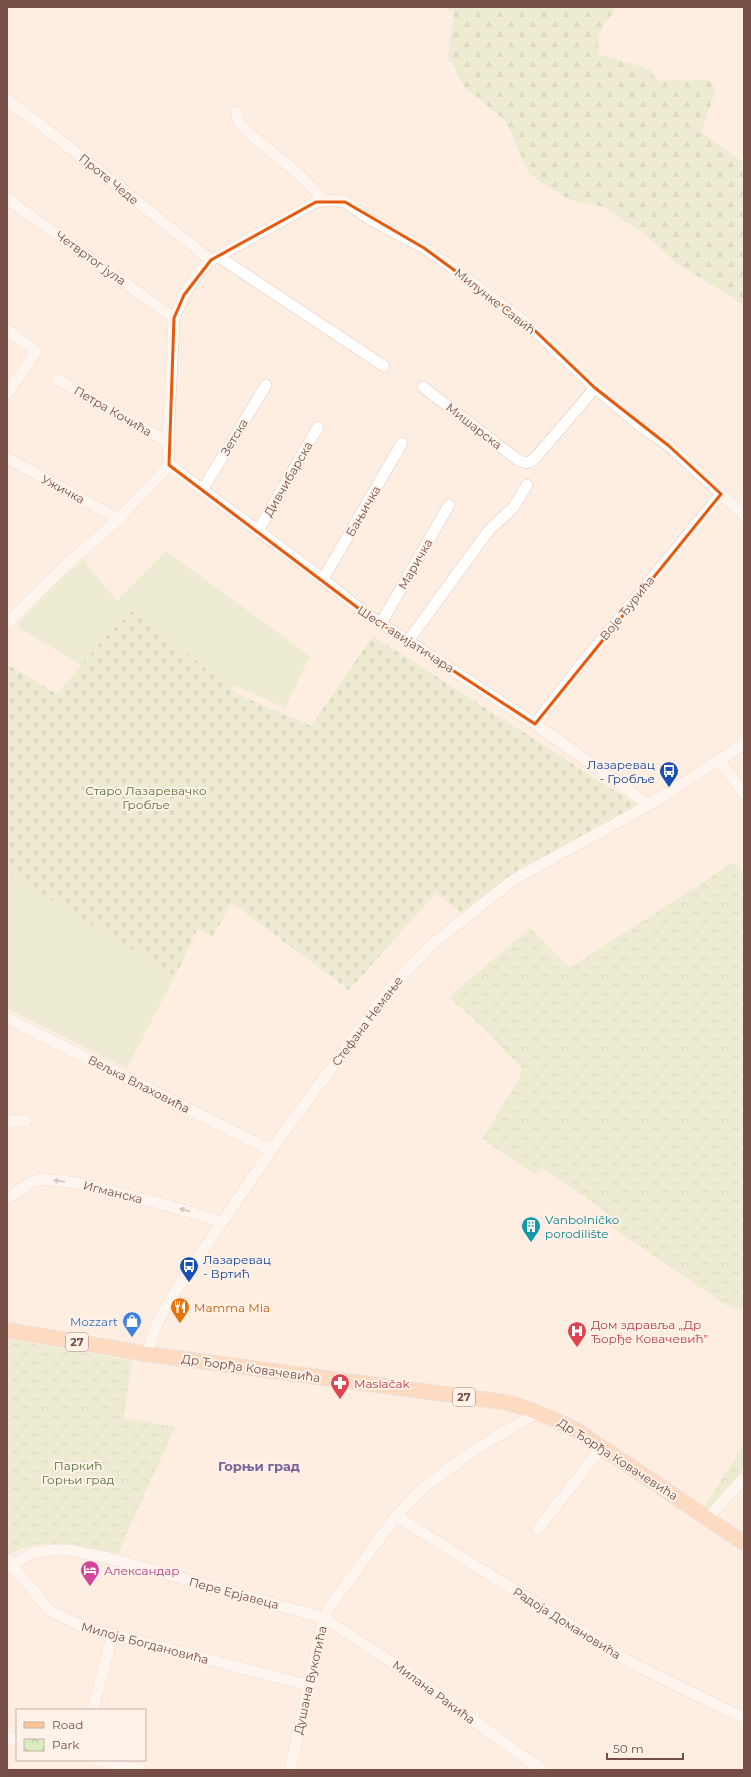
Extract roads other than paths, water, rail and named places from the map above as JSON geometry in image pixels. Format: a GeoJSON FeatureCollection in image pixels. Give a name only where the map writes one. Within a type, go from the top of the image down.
{"type":"FeatureCollection","features":[{"type":"Feature","properties":{"kind":"main road","name":"Др Ђорђа Ковачевића"},"geometry":{"type":"LineString","coordinates":[[7,1330],[147,1354],[504,1402],[538,1412],[576,1430],[602,1446],[744,1543]]}},
{"type":"Feature","properties":{"kind":"street","name":"Проте Чеде"},"geometry":{"type":"LineString","coordinates":[[7,100],[41,124],[215,258],[384,366]]}},
{"type":"Feature","properties":{"kind":"street"},"geometry":{"type":"LineString","coordinates":[[237,112],[238,121],[250,134],[300,175],[324,200]]}},
{"type":"Feature","properties":{"kind":"street","name":"Четвртог јула"},"geometry":{"type":"LineString","coordinates":[[7,199],[174,318]]}},
{"type":"Feature","properties":{"kind":"street","name":"Милунке Савић"},"geometry":{"type":"LineString","coordinates":[[169,465],[168,442],[174,318],[184,294],[201,270],[215,258],[304,208],[324,200],[344,202],[371,220],[424,248],[529,325],[595,388],[643,428],[669,446],[744,515]]}},
{"type":"Feature","properties":{"kind":"street"},"geometry":{"type":"LineString","coordinates":[[7,330],[36,352],[7,394]]}},
{"type":"Feature","properties":{"kind":"street","name":"Петра Кочића"},"geometry":{"type":"LineString","coordinates":[[58,380],[168,442]]}},
{"type":"Feature","properties":{"kind":"street","name":"Зетска"},"geometry":{"type":"LineString","coordinates":[[203,489],[266,384]]}},
{"type":"Feature","properties":{"kind":"street","name":"Мишарска"},"geometry":{"type":"LineString","coordinates":[[423,387],[518,460],[525,463],[531,462],[536,457],[595,388]]}},
{"type":"Feature","properties":{"kind":"street","name":"Дивчибарска"},"geometry":{"type":"LineString","coordinates":[[258,531],[318,427]]}},
{"type":"Feature","properties":{"kind":"street","name":"Бањичка"},"geometry":{"type":"LineString","coordinates":[[323,579],[402,443]]}},
{"type":"Feature","properties":{"kind":"street","name":"Ужичка"},"geometry":{"type":"LineString","coordinates":[[7,458],[119,519]]}},
{"type":"Feature","properties":{"kind":"street"},"geometry":{"type":"LineString","coordinates":[[7,623],[70,561],[119,519],[169,465]]}},
{"type":"Feature","properties":{"kind":"street","name":"Шест авијатичара"},"geometry":{"type":"LineString","coordinates":[[169,465],[323,579],[362,611],[535,724],[649,805]]}},
{"type":"Feature","properties":{"kind":"street"},"geometry":{"type":"LineString","coordinates":[[408,641],[489,530],[513,508],[527,485]]}},
{"type":"Feature","properties":{"kind":"street","name":"Воје Ђурића"},"geometry":{"type":"LineString","coordinates":[[535,724],[581,665],[721,494]]}},
{"type":"Feature","properties":{"kind":"street","name":"Маричка"},"geometry":{"type":"LineString","coordinates":[[380,623],[449,505]]}},
{"type":"Feature","properties":{"kind":"street","name":"Стефана Немање"},"geometry":{"type":"LineString","coordinates":[[147,1354],[157,1324],[171,1298],[271,1150],[388,990],[431,945],[513,880],[649,805],[744,744]]}},
{"type":"Feature","properties":{"kind":"street"},"geometry":{"type":"LineString","coordinates":[[720,760],[744,794]]}},
{"type":"Feature","properties":{"kind":"street","name":"Вељка Влаховића"},"geometry":{"type":"LineString","coordinates":[[7,1018],[271,1150]]}},
{"type":"Feature","properties":{"kind":"street"},"geometry":{"type":"LineString","coordinates":[[7,1121],[26,1120]]}},
{"type":"Feature","properties":{"kind":"street","name":"Игманска"},"geometry":{"type":"LineString","coordinates":[[7,1199],[31,1182],[42,1179],[77,1183],[163,1204],[222,1222]]}},
{"type":"Feature","properties":{"kind":"street","name":"Душана Вукотића"},"geometry":{"type":"LineString","coordinates":[[290,1770],[308,1685],[324,1618],[328,1609],[396,1516],[422,1488],[476,1449],[538,1412]]}},
{"type":"Feature","properties":{"kind":"street"},"geometry":{"type":"LineString","coordinates":[[538,1529],[602,1446]]}},
{"type":"Feature","properties":{"kind":"street"},"geometry":{"type":"LineString","coordinates":[[708,1518],[744,1478]]}},
{"type":"Feature","properties":{"kind":"street","name":"Радоја Домановића"},"geometry":{"type":"LineString","coordinates":[[396,1516],[633,1664],[744,1718]]}},
{"type":"Feature","properties":{"kind":"street","name":"Пере Ерјавеца"},"geometry":{"type":"LineString","coordinates":[[9,1564],[33,1553],[52,1550],[69,1550],[109,1558],[324,1618]]}},
{"type":"Feature","properties":{"kind":"street","name":"Милоја Богдановића"},"geometry":{"type":"LineString","coordinates":[[9,1564],[50,1611],[83,1627],[112,1636],[308,1685]]}},
{"type":"Feature","properties":{"kind":"street","name":"Милана Ракића"},"geometry":{"type":"LineString","coordinates":[[324,1618],[405,1671],[542,1770]]}},
{"type":"Feature","properties":{"kind":"street"},"geometry":{"type":"LineString","coordinates":[[93,1709],[112,1636]]}},
{"type":"Feature","properties":{"kind":"street"},"geometry":{"type":"LineString","coordinates":[[101,1761],[141,1770]]}},
{"type":"Feature","properties":{"kind":"place","name":"Лазаревац - Гробље"},"geometry":{"type":"Point","coordinates":[669,788]}},
{"type":"Feature","properties":{"kind":"place","name":"Vanbolničko porodilište"},"geometry":{"type":"Point","coordinates":[531,1243]}},
{"type":"Feature","properties":{"kind":"place","name":"Лазаревац - Вртић"},"geometry":{"type":"Point","coordinates":[189,1283]}},
{"type":"Feature","properties":{"kind":"place","name":"Mamma Mia"},"geometry":{"type":"Point","coordinates":[180,1324]}},
{"type":"Feature","properties":{"kind":"place","name":"Mozzart"},"geometry":{"type":"Point","coordinates":[132,1338]}},
{"type":"Feature","properties":{"kind":"place","name":"Дом здравља „Др Ђорђе Ковачевић”"},"geometry":{"type":"Point","coordinates":[577,1348]}},
{"type":"Feature","properties":{"kind":"place","name":"Maslačak"},"geometry":{"type":"Point","coordinates":[340,1400]}},
{"type":"Feature","properties":{"kind":"place","name":"Александар"},"geometry":{"type":"Point","coordinates":[90,1587]}},
{"type":"Feature","properties":{"kind":"district","name":"Горњи град"},"geometry":{"type":"Point","coordinates":[259,1466]}},
{"type":"Feature","properties":{"kind":"park label","name":"Старо Лазаревачко Гробље"},"geometry":{"type":"Point","coordinates":[146,797]}},
{"type":"Feature","properties":{"kind":"park label","name":"Паркић Горњи град"},"geometry":{"type":"Point","coordinates":[78,1472]}}]}
